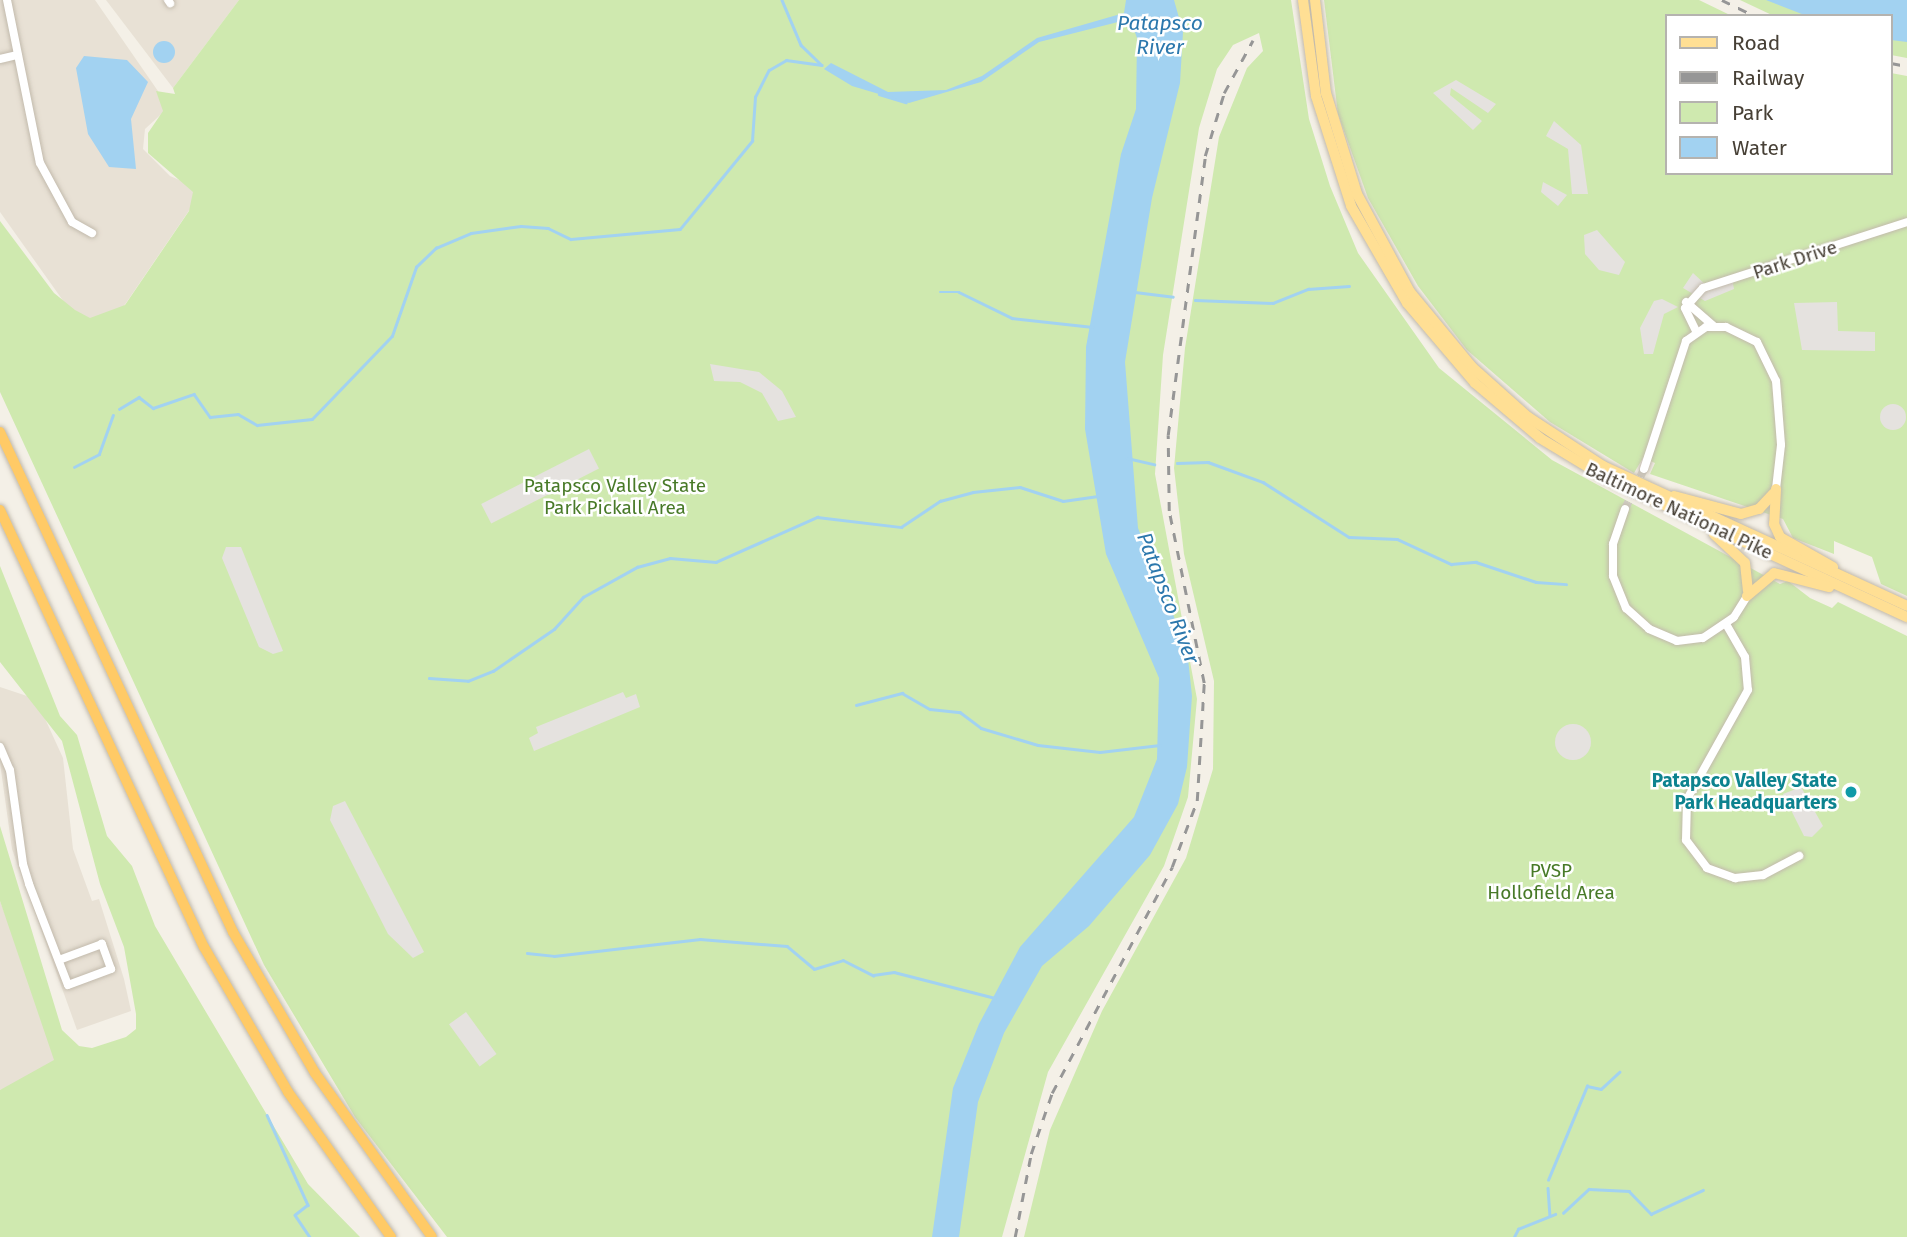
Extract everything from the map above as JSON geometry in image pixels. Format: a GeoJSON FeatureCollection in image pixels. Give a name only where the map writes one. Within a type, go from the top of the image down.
{"type":"FeatureCollection","features":[{"type":"Feature","properties":{"kind":"highway"},"geometry":{"type":"LineString","coordinates":[[0,432],[239,943],[315,1073],[432,1237]]}},
{"type":"Feature","properties":{"kind":"highway"},"geometry":{"type":"LineString","coordinates":[[0,510],[227,989],[288,1092],[391,1237]]}},
{"type":"Feature","properties":{"kind":"main road","name":"Baltimore National Pike"},"geometry":{"type":"LineString","coordinates":[[1303,0],[1316,96],[1338,173],[1407,303],[1475,383],[1540,438],[1687,516],[1907,617]]}},
{"type":"Feature","properties":{"kind":"main road","name":"Baltimore National Pike"},"geometry":{"type":"LineString","coordinates":[[1315,0],[1326,93],[1349,174],[1410,292],[1455,349],[1519,410],[1583,454],[1665,495],[1907,606]]}},
{"type":"Feature","properties":{"kind":"main road"},"geometry":{"type":"LineString","coordinates":[[1665,495],[1741,514],[1759,509],[1776,489]]}},
{"type":"Feature","properties":{"kind":"main road"},"geometry":{"type":"LineString","coordinates":[[1776,489],[1774,524],[1780,537],[1850,580]]}},
{"type":"Feature","properties":{"kind":"main road"},"geometry":{"type":"LineString","coordinates":[[1687,516],[1738,551],[1748,574],[1747,596]]}},
{"type":"Feature","properties":{"kind":"main road"},"geometry":{"type":"LineString","coordinates":[[1747,596],[1774,573],[1857,594]]}},
{"type":"Feature","properties":{"kind":"street"},"geometry":{"type":"LineString","coordinates":[[7,0],[47,182],[72,222],[92,233]]}},
{"type":"Feature","properties":{"kind":"street"},"geometry":{"type":"LineString","coordinates":[[0,59],[18,55]]}},
{"type":"Feature","properties":{"kind":"street","name":"Park Drive"},"geometry":{"type":"LineString","coordinates":[[1686,302],[1710,284],[1907,222]]}},
{"type":"Feature","properties":{"kind":"street"},"geometry":{"type":"LineString","coordinates":[[1686,302],[1714,326],[1748,335],[1769,360],[1780,416],[1776,489]]}},
{"type":"Feature","properties":{"kind":"street"},"geometry":{"type":"LineString","coordinates":[[1686,302],[1696,331]]}},
{"type":"Feature","properties":{"kind":"street"},"geometry":{"type":"LineString","coordinates":[[1644,469],[1681,351],[1696,331],[1714,326]]}},
{"type":"Feature","properties":{"kind":"street"},"geometry":{"type":"LineString","coordinates":[[1625,509],[1612,566],[1632,616],[1677,641],[1703,638],[1726,624],[1747,596]]}},
{"type":"Feature","properties":{"kind":"street"},"geometry":{"type":"LineString","coordinates":[[1726,624],[1745,657],[1748,690],[1687,799],[1686,840],[1707,868],[1735,878],[1763,875],[1799,856]]}},
{"type":"Feature","properties":{"kind":"street"},"geometry":{"type":"LineString","coordinates":[[0,747],[10,770],[23,864],[68,985],[111,969],[102,944],[59,960]]}},
{"type":"Feature","properties":{"kind":"shaded area"},"geometry":{"type":"Polygon","coordinates":[[[0,0],[95,0],[169,107],[145,129],[143,149],[170,176],[203,190],[96,347],[0,212],[0,0]]]}},
{"type":"Feature","properties":{"kind":"shaded area"},"geometry":{"type":"Polygon","coordinates":[[[106,0],[239,0],[173,88],[106,0]]]}},
{"type":"Feature","properties":{"kind":"shaded area"},"geometry":{"type":"Polygon","coordinates":[[[1456,80],[1496,104],[1488,113],[1451,88],[1450,95],[1482,121],[1473,130],[1433,93],[1456,80]]]}},
{"type":"Feature","properties":{"kind":"shaded area"},"geometry":{"type":"Polygon","coordinates":[[[1554,121],[1581,145],[1588,194],[1572,194],[1568,149],[1546,136],[1554,121]]]}},
{"type":"Feature","properties":{"kind":"shaded area"},"geometry":{"type":"Polygon","coordinates":[[[1543,182],[1567,195],[1558,206],[1541,192],[1543,182]]]}},
{"type":"Feature","properties":{"kind":"shaded area"},"geometry":{"type":"Polygon","coordinates":[[[1597,230],[1625,262],[1619,275],[1599,270],[1585,254],[1584,235],[1597,230]]]}},
{"type":"Feature","properties":{"kind":"shaded area"},"geometry":{"type":"Polygon","coordinates":[[[1693,273],[1707,286],[1732,278],[1734,289],[1705,301],[1683,288],[1693,273]]]}},
{"type":"Feature","properties":{"kind":"shaded area"},"geometry":{"type":"Polygon","coordinates":[[[1662,299],[1678,307],[1664,314],[1653,354],[1644,354],[1640,328],[1654,301],[1662,299]]]}},
{"type":"Feature","properties":{"kind":"shaded area"},"geometry":{"type":"Polygon","coordinates":[[[1837,302],[1838,331],[1875,332],[1875,351],[1802,350],[1794,303],[1837,302]]]}},
{"type":"Feature","properties":{"kind":"shaded area"},"geometry":{"type":"Polygon","coordinates":[[[710,364],[759,372],[782,391],[796,417],[778,421],[762,393],[740,382],[714,381],[710,364]]]}},
{"type":"Feature","properties":{"kind":"shaded area"},"geometry":{"type":"Polygon","coordinates":[[[1893,404],[1902,408],[1906,417],[1902,426],[1893,430],[1884,426],[1880,417],[1884,408],[1893,404]]]}},
{"type":"Feature","properties":{"kind":"shaded area"},"geometry":{"type":"Polygon","coordinates":[[[589,449],[599,469],[491,524],[481,504],[589,449]]]}},
{"type":"Feature","properties":{"kind":"shaded area"},"geometry":{"type":"Polygon","coordinates":[[[226,547],[241,547],[283,651],[273,654],[259,647],[222,558],[226,547]]]}},
{"type":"Feature","properties":{"kind":"shaded area"},"geometry":{"type":"Polygon","coordinates":[[[0,687],[36,699],[63,758],[73,849],[92,901],[99,899],[124,979],[131,1011],[77,1030],[12,849],[0,763],[0,687]]]}},
{"type":"Feature","properties":{"kind":"shaded area"},"geometry":{"type":"Polygon","coordinates":[[[623,692],[626,698],[636,694],[640,707],[534,751],[529,738],[538,733],[536,727],[623,692]]]}},
{"type":"Feature","properties":{"kind":"shaded area"},"geometry":{"type":"Polygon","coordinates":[[[1573,724],[1586,729],[1591,742],[1586,755],[1573,760],[1560,755],[1555,742],[1560,729],[1573,724]]]}},
{"type":"Feature","properties":{"kind":"shaded area"},"geometry":{"type":"Polygon","coordinates":[[[1801,787],[1823,826],[1812,837],[1804,836],[1783,794],[1801,787]]]}},
{"type":"Feature","properties":{"kind":"shaded area"},"geometry":{"type":"Polygon","coordinates":[[[345,801],[424,952],[413,958],[388,934],[330,820],[333,806],[345,801]]]}},
{"type":"Feature","properties":{"kind":"shaded area"},"geometry":{"type":"Polygon","coordinates":[[[0,901],[64,1070],[0,1090],[0,901]]]}},
{"type":"Feature","properties":{"kind":"shaded area"},"geometry":{"type":"Polygon","coordinates":[[[466,1012],[497,1054],[480,1066],[449,1024],[466,1012]]]}},
{"type":"Feature","properties":{"kind":"green space"},"geometry":{"type":"Polygon","coordinates":[[[239,0],[1291,0],[1309,119],[1330,186],[1358,253],[1439,368],[1552,460],[1780,584],[1788,581],[1810,598],[1832,608],[1838,602],[1907,636],[1907,1237],[1024,1237],[1050,1130],[1102,1011],[1186,858],[1213,769],[1214,681],[1184,554],[1174,468],[1185,348],[1219,137],[1247,68],[1263,51],[1259,33],[1233,45],[1217,69],[1199,128],[1163,355],[1155,474],[1197,699],[1188,797],[1164,866],[1048,1072],[1002,1237],[447,1237],[355,1117],[264,965],[0,392],[0,221],[54,293],[75,310],[90,318],[125,305],[189,211],[193,192],[148,153],[148,133],[163,111],[156,91],[175,94],[173,88],[239,0]]]}},
{"type":"Feature","properties":{"kind":"green space"},"geometry":{"type":"Polygon","coordinates":[[[1324,0],[1699,0],[1728,14],[1666,14],[1666,175],[1893,175],[1893,73],[1907,76],[1907,596],[1881,584],[1872,557],[1834,541],[1834,554],[1793,538],[1783,519],[1650,474],[1655,463],[1643,458],[1634,473],[1550,422],[1467,350],[1418,286],[1368,198],[1338,114],[1324,0]]]}},
{"type":"Feature","properties":{"kind":"green space"},"geometry":{"type":"Polygon","coordinates":[[[1740,0],[1907,0],[1907,58],[1893,55],[1893,14],[1770,14],[1740,0]]]}},
{"type":"Feature","properties":{"kind":"green space"},"geometry":{"type":"Polygon","coordinates":[[[0,566],[60,716],[77,735],[107,836],[132,866],[155,926],[308,1184],[360,1237],[0,1237],[0,1090],[54,1060],[0,901],[0,826],[62,1030],[79,1046],[92,1048],[126,1037],[136,1029],[136,1014],[124,947],[100,884],[62,741],[0,662],[0,566]]]}},
{"type":"Feature","properties":{"kind":"water","name":"Patapsco River"},"geometry":{"type":"Polygon","coordinates":[[[1126,0],[1174,0],[1183,32],[1180,83],[1152,198],[1125,362],[1138,528],[1187,649],[1192,696],[1187,767],[1178,804],[1150,855],[1089,926],[1042,966],[1004,1033],[978,1102],[959,1237],[932,1237],[953,1088],[979,1024],[1020,947],[1134,817],[1157,759],[1159,678],[1106,554],[1085,429],[1086,347],[1121,154],[1136,109],[1137,38],[1132,24],[1118,22],[1039,42],[981,82],[909,103],[852,86],[824,69],[831,63],[888,92],[946,90],[982,76],[1037,38],[1124,13],[1126,0]]]}},
{"type":"Feature","properties":{"kind":"water"},"geometry":{"type":"Polygon","coordinates":[[[1766,0],[1907,0],[1907,42],[1893,40],[1893,14],[1802,14],[1766,0]]]}},
{"type":"Feature","properties":{"kind":"water"},"geometry":{"type":"Polygon","coordinates":[[[164,41],[172,44],[175,52],[172,60],[164,63],[156,60],[153,52],[156,44],[164,41]]]}},
{"type":"Feature","properties":{"kind":"water"},"geometry":{"type":"Polygon","coordinates":[[[84,56],[127,60],[148,82],[131,119],[136,169],[109,167],[88,134],[76,68],[84,56]]]}},
{"type":"Feature","properties":{"kind":"waterway"},"geometry":{"type":"LineString","coordinates":[[782,0],[801,45],[821,64]]}},
{"type":"Feature","properties":{"kind":"waterway"},"geometry":{"type":"LineString","coordinates":[[119,409],[139,397],[153,408],[194,394],[210,417],[238,414],[257,425],[312,419],[392,336],[416,267],[436,248],[471,233],[521,226],[548,228],[571,239],[680,229],[752,141],[755,97],[769,70],[786,60],[822,65]]}},
{"type":"Feature","properties":{"kind":"waterway"},"geometry":{"type":"LineString","coordinates":[[879,94],[906,102]]}},
{"type":"Feature","properties":{"kind":"waterway"},"geometry":{"type":"LineString","coordinates":[[1195,300],[1273,303],[1308,289],[1349,286]]}},
{"type":"Feature","properties":{"kind":"waterway"},"geometry":{"type":"LineString","coordinates":[[940,292],[959,292],[1012,318],[1093,327]]}},
{"type":"Feature","properties":{"kind":"waterway"},"geometry":{"type":"LineString","coordinates":[[1135,292],[1173,297]]}},
{"type":"Feature","properties":{"kind":"waterway"},"geometry":{"type":"LineString","coordinates":[[74,467],[99,454],[113,415]]}},
{"type":"Feature","properties":{"kind":"waterway"},"geometry":{"type":"LineString","coordinates":[[1127,458],[1154,464]]}},
{"type":"Feature","properties":{"kind":"waterway"},"geometry":{"type":"LineString","coordinates":[[1177,463],[1208,462],[1263,482],[1349,537],[1397,539],[1451,564],[1476,562],[1536,582],[1566,584]]}},
{"type":"Feature","properties":{"kind":"waterway"},"geometry":{"type":"LineString","coordinates":[[429,678],[468,681],[493,671],[554,629],[583,597],[637,567],[670,558],[716,562],[817,517],[901,527],[940,501],[973,492],[1020,487],[1063,501],[1098,496]]}},
{"type":"Feature","properties":{"kind":"waterway"},"geometry":{"type":"LineString","coordinates":[[856,705],[902,693],[930,709],[960,712],[981,728],[1038,745],[1100,752],[1160,745]]}},
{"type":"Feature","properties":{"kind":"waterway"},"geometry":{"type":"LineString","coordinates":[[527,953],[554,956],[700,939],[787,946],[814,969],[843,960],[873,975],[894,972],[995,998]]}},
{"type":"Feature","properties":{"kind":"waterway"},"geometry":{"type":"LineString","coordinates":[[1548,1180],[1587,1086],[1601,1089],[1619,1072]]}},
{"type":"Feature","properties":{"kind":"waterway"},"geometry":{"type":"LineString","coordinates":[[267,1115],[308,1205],[295,1215],[310,1237]]}},
{"type":"Feature","properties":{"kind":"waterway"},"geometry":{"type":"LineString","coordinates":[[1548,1188],[1550,1215]]}},
{"type":"Feature","properties":{"kind":"waterway"},"geometry":{"type":"LineString","coordinates":[[1563,1213],[1589,1189],[1629,1191],[1651,1214],[1703,1190]]}},
{"type":"Feature","properties":{"kind":"waterway"},"geometry":{"type":"LineString","coordinates":[[1514,1237],[1518,1229],[1555,1214]]}},
{"type":"Feature","properties":{"kind":"tunnel"},"geometry":{"type":"LineString","coordinates":[[1625,509],[1644,469]]}},
{"type":"Feature","properties":{"kind":"railway"},"geometry":{"type":"LineString","coordinates":[[1722,0],[1751,14]]}},
{"type":"Feature","properties":{"kind":"railway"},"geometry":{"type":"LineString","coordinates":[[1015,1237],[1031,1154],[1052,1093],[1172,867],[1197,801],[1204,683],[1169,511],[1168,435],[1205,156],[1224,93],[1253,40]]}},
{"type":"Feature","properties":{"kind":"railway"},"geometry":{"type":"LineString","coordinates":[[1893,63],[1907,66]]}},
{"type":"Feature","properties":{"kind":"place","name":"Patapsco Valley State Park Headquarters"},"geometry":{"type":"Point","coordinates":[1851,792]}},
{"type":"Feature","properties":{"kind":"park label","name":"Patapsco Valley State Park Pickall Area"},"geometry":{"type":"Point","coordinates":[615,497]}},
{"type":"Feature","properties":{"kind":"park label","name":"PVSP Hollofield Area"},"geometry":{"type":"Point","coordinates":[1551,882]}}]}
